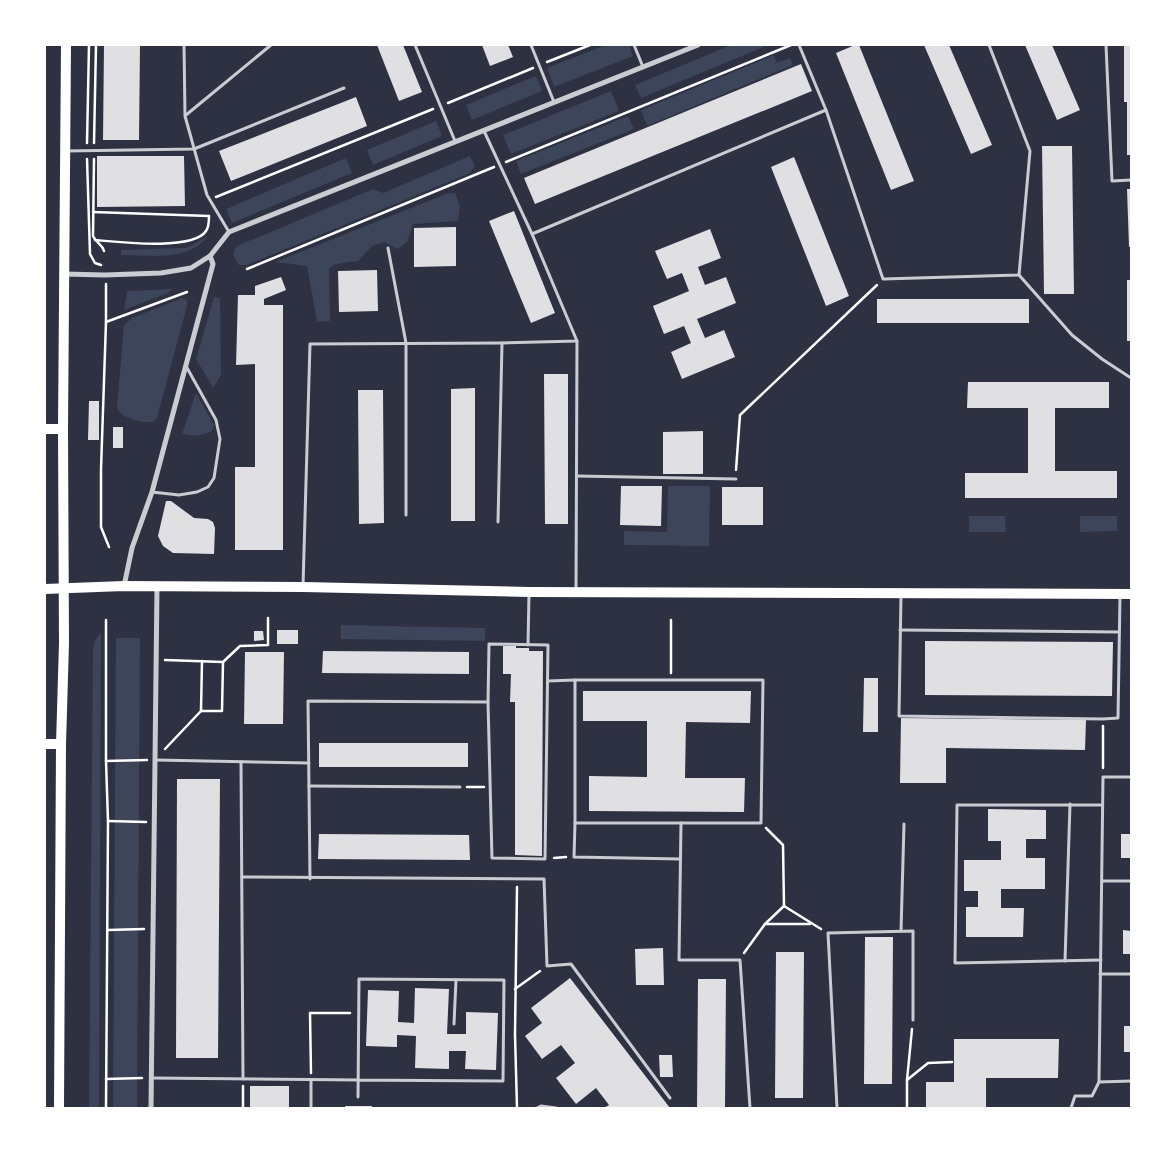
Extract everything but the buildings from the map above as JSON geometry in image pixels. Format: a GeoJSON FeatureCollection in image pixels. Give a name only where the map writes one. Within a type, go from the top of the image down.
{"type":"FeatureCollection","features":[{"type":"Feature","properties":{"kind":"main road"},"geometry":{"type":"LineString","coordinates":[[60,1108],[66,45]]}},
{"type":"Feature","properties":{"kind":"main road"},"geometry":{"type":"LineString","coordinates":[[45,429],[63,429]]}},
{"type":"Feature","properties":{"kind":"main road"},"geometry":{"type":"LineString","coordinates":[[45,589],[124,586],[303,587],[529,592],[1131,594]]}},
{"type":"Feature","properties":{"kind":"main road"},"geometry":{"type":"LineString","coordinates":[[45,744],[61,744]]}},
{"type":"Feature","properties":{"kind":"street"},"geometry":{"type":"LineString","coordinates":[[64,274],[105,275],[176,272],[191,268],[210,256],[229,232],[698,45]]}},
{"type":"Feature","properties":{"kind":"street"},"geometry":{"type":"LineString","coordinates":[[124,586],[132,548],[152,492],[213,264],[210,256]]}},
{"type":"Feature","properties":{"kind":"street"},"geometry":{"type":"LineString","coordinates":[[151,1108],[157,587]]}},
{"type":"Feature","properties":{"kind":"lane"},"geometry":{"type":"LineString","coordinates":[[184,45],[185,116],[210,200],[229,232]]}},
{"type":"Feature","properties":{"kind":"lane"},"geometry":{"type":"LineString","coordinates":[[185,116],[271,45]]}},
{"type":"Feature","properties":{"kind":"lane"},"geometry":{"type":"LineString","coordinates":[[415,45],[456,142]]}},
{"type":"Feature","properties":{"kind":"lane"},"geometry":{"type":"LineString","coordinates":[[531,45],[554,102]]}},
{"type":"Feature","properties":{"kind":"lane"},"geometry":{"type":"LineString","coordinates":[[634,45],[643,67]]}},
{"type":"Feature","properties":{"kind":"lane"},"geometry":{"type":"LineString","coordinates":[[799,45],[826,110],[883,279],[1020,275]]}},
{"type":"Feature","properties":{"kind":"lane"},"geometry":{"type":"LineString","coordinates":[[989,45],[1030,151],[1020,275],[1072,335],[1131,378]]}},
{"type":"Feature","properties":{"kind":"lane"},"geometry":{"type":"LineString","coordinates":[[1106,45],[1112,181],[1131,180]]}},
{"type":"Feature","properties":{"kind":"lane"},"geometry":{"type":"LineString","coordinates":[[65,151],[194,149],[344,88]]}},
{"type":"Feature","properties":{"kind":"lane"},"geometry":{"type":"LineString","coordinates":[[532,234],[826,110]]}},
{"type":"Feature","properties":{"kind":"lane"},"geometry":{"type":"LineString","coordinates":[[484,131],[532,234],[577,341],[576,592]]}},
{"type":"Feature","properties":{"kind":"lane"},"geometry":{"type":"LineString","coordinates":[[388,248],[406,344],[406,515]]}},
{"type":"Feature","properties":{"kind":"lane"},"geometry":{"type":"LineString","coordinates":[[303,587],[310,344],[577,341]]}},
{"type":"Feature","properties":{"kind":"lane"},"geometry":{"type":"LineString","coordinates":[[498,522],[502,343]]}},
{"type":"Feature","properties":{"kind":"lane"},"geometry":{"type":"LineString","coordinates":[[152,492],[179,495],[197,492],[208,487],[214,478],[220,438],[216,420],[186,365]]}},
{"type":"Feature","properties":{"kind":"lane"},"geometry":{"type":"LineString","coordinates":[[577,476],[736,479]]}},
{"type":"Feature","properties":{"kind":"lane"},"geometry":{"type":"LineString","coordinates":[[528,645],[529,592]]}},
{"type":"Feature","properties":{"kind":"lane"},"geometry":{"type":"LineString","coordinates":[[901,593],[899,716],[1103,719],[1118,718],[1120,594]]}},
{"type":"Feature","properties":{"kind":"lane"},"geometry":{"type":"LineString","coordinates":[[900,630],[1119,632]]}},
{"type":"Feature","properties":{"kind":"lane"},"geometry":{"type":"LineString","coordinates":[[489,644],[528,645],[548,645],[545,859],[492,858],[488,702],[489,644]]}},
{"type":"Feature","properties":{"kind":"lane"},"geometry":{"type":"LineString","coordinates":[[576,680],[574,857],[680,859]]}},
{"type":"Feature","properties":{"kind":"lane"},"geometry":{"type":"LineString","coordinates":[[548,681],[763,680],[761,823],[575,823]]}},
{"type":"Feature","properties":{"kind":"lane"},"geometry":{"type":"LineString","coordinates":[[310,879],[308,701],[488,702]]}},
{"type":"Feature","properties":{"kind":"lane"},"geometry":{"type":"LineString","coordinates":[[155,760],[309,763]]}},
{"type":"Feature","properties":{"kind":"lane"},"geometry":{"type":"LineString","coordinates":[[241,762],[243,1079]]}},
{"type":"Feature","properties":{"kind":"lane"},"geometry":{"type":"LineString","coordinates":[[1071,1108],[1075,1096],[1092,1096],[1099,1082],[1103,777],[1131,778]]}},
{"type":"Feature","properties":{"kind":"lane"},"geometry":{"type":"LineString","coordinates":[[309,786],[460,787]]}},
{"type":"Feature","properties":{"kind":"lane"},"geometry":{"type":"LineString","coordinates":[[1065,961],[1070,804]]}},
{"type":"Feature","properties":{"kind":"lane"},"geometry":{"type":"LineString","coordinates":[[1100,960],[955,963],[957,805],[1102,805]]}},
{"type":"Feature","properties":{"kind":"lane"},"geometry":{"type":"LineString","coordinates":[[681,823],[679,960],[740,960],[750,1108]]}},
{"type":"Feature","properties":{"kind":"lane"},"geometry":{"type":"LineString","coordinates":[[901,931],[904,824]]}},
{"type":"Feature","properties":{"kind":"lane"},"geometry":{"type":"LineString","coordinates":[[242,877],[310,879],[544,879],[547,966],[571,964],[670,1098]]}},
{"type":"Feature","properties":{"kind":"lane"},"geometry":{"type":"LineString","coordinates":[[1102,881],[1131,881]]}},
{"type":"Feature","properties":{"kind":"lane"},"geometry":{"type":"LineString","coordinates":[[837,1108],[828,932],[913,931],[913,1020]]}},
{"type":"Feature","properties":{"kind":"lane"},"geometry":{"type":"LineString","coordinates":[[1100,974],[1131,974]]}},
{"type":"Feature","properties":{"kind":"lane"},"geometry":{"type":"LineString","coordinates":[[151,1078],[310,1080],[358,1080],[503,1081],[504,980],[359,979],[359,1013],[358,1080],[358,1097]]}},
{"type":"Feature","properties":{"kind":"lane"},"geometry":{"type":"LineString","coordinates":[[454,1024],[456,980]]}},
{"type":"Feature","properties":{"kind":"lane"},"geometry":{"type":"LineString","coordinates":[[310,1080],[311,1108]]}},
{"type":"Feature","properties":{"kind":"lane"},"geometry":{"type":"LineString","coordinates":[[1099,1082],[1131,1081]]}},
{"type":"Feature","properties":{"kind":"lane"},"geometry":{"type":"LineString","coordinates":[[537,1108],[542,1106],[556,1108]]}},
{"type":"Feature","properties":{"kind":"path"},"geometry":{"type":"LineString","coordinates":[[95,240],[155,244],[190,240],[200,236],[207,230],[210,200],[590,45]]}},
{"type":"Feature","properties":{"kind":"path"},"geometry":{"type":"LineString","coordinates":[[247,269],[791,45]]}},
{"type":"Feature","properties":{"kind":"path"},"geometry":{"type":"LineString","coordinates":[[93,212],[209,216]]}},
{"type":"Feature","properties":{"kind":"path"},"geometry":{"type":"LineString","coordinates":[[105,275],[106,322],[101,527],[108,547]]}},
{"type":"Feature","properties":{"kind":"path"},"geometry":{"type":"LineString","coordinates":[[736,479],[740,415],[883,279]]}},
{"type":"Feature","properties":{"kind":"path"},"geometry":{"type":"LineString","coordinates":[[106,322],[186,292]]}},
{"type":"Feature","properties":{"kind":"path"},"geometry":{"type":"LineString","coordinates":[[156,660],[223,662],[240,646],[268,645],[268,618]]}},
{"type":"Feature","properties":{"kind":"path"},"geometry":{"type":"LineString","coordinates":[[106,620],[108,821],[106,1108]]}},
{"type":"Feature","properties":{"kind":"path"},"geometry":{"type":"LineString","coordinates":[[671,620],[671,680]]}},
{"type":"Feature","properties":{"kind":"path"},"geometry":{"type":"LineString","coordinates":[[106,761],[155,760],[201,711],[202,662]]}},
{"type":"Feature","properties":{"kind":"path"},"geometry":{"type":"LineString","coordinates":[[201,711],[222,711],[223,662]]}},
{"type":"Feature","properties":{"kind":"path"},"geometry":{"type":"LineString","coordinates":[[1103,719],[1103,777]]}},
{"type":"Feature","properties":{"kind":"path"},"geometry":{"type":"LineString","coordinates":[[460,787],[490,787]]}},
{"type":"Feature","properties":{"kind":"path"},"geometry":{"type":"LineString","coordinates":[[108,821],[154,822]]}},
{"type":"Feature","properties":{"kind":"path"},"geometry":{"type":"LineString","coordinates":[[740,960],[765,924],[784,906],[783,845],[761,823]]}},
{"type":"Feature","properties":{"kind":"path"},"geometry":{"type":"LineString","coordinates":[[545,859],[574,857]]}},
{"type":"Feature","properties":{"kind":"path"},"geometry":{"type":"LineString","coordinates":[[517,879],[515,989],[517,1108]]}},
{"type":"Feature","properties":{"kind":"path"},"geometry":{"type":"LineString","coordinates":[[784,906],[828,932]]}},
{"type":"Feature","properties":{"kind":"path"},"geometry":{"type":"LineString","coordinates":[[765,924],[812,924]]}},
{"type":"Feature","properties":{"kind":"path"},"geometry":{"type":"LineString","coordinates":[[108,930],[153,929]]}},
{"type":"Feature","properties":{"kind":"path"},"geometry":{"type":"LineString","coordinates":[[515,989],[547,966]]}},
{"type":"Feature","properties":{"kind":"path"},"geometry":{"type":"LineString","coordinates":[[310,1080],[310,1013],[359,1013]]}},
{"type":"Feature","properties":{"kind":"path"},"geometry":{"type":"LineString","coordinates":[[907,1108],[907,1080],[913,1020]]}},
{"type":"Feature","properties":{"kind":"path"},"geometry":{"type":"LineString","coordinates":[[907,1080],[928,1063],[952,1062]]}},
{"type":"Feature","properties":{"kind":"path"},"geometry":{"type":"LineString","coordinates":[[106,1078],[151,1078]]}},
{"type":"Feature","properties":{"kind":"path"},"geometry":{"type":"LineString","coordinates":[[243,1079],[243,1108]]}},
{"type":"Feature","properties":{"kind":"shaded area"},"geometry":{"type":"Polygon","coordinates":[[[606,45],[629,45],[633,56],[554,87],[547,68],[606,45]]]}},
{"type":"Feature","properties":{"kind":"shaded area"},"geometry":{"type":"Polygon","coordinates":[[[731,45],[768,45],[641,98],[635,85],[731,45]]]}},
{"type":"Feature","properties":{"kind":"shaded area"},"geometry":{"type":"Polygon","coordinates":[[[774,55],[777,63],[790,58],[793,65],[647,126],[641,110],[774,55]]]}},
{"type":"Feature","properties":{"kind":"shaded area"},"geometry":{"type":"Polygon","coordinates":[[[536,76],[542,91],[472,120],[466,105],[536,76]]]}},
{"type":"Feature","properties":{"kind":"shaded area"},"geometry":{"type":"Polygon","coordinates":[[[611,91],[619,111],[511,154],[503,135],[611,91]]]}},
{"type":"Feature","properties":{"kind":"shaded area"},"geometry":{"type":"Polygon","coordinates":[[[628,116],[634,129],[521,174],[516,161],[628,116]]]}},
{"type":"Feature","properties":{"kind":"shaded area"},"geometry":{"type":"Polygon","coordinates":[[[436,121],[442,136],[373,165],[367,150],[436,121]]]}},
{"type":"Feature","properties":{"kind":"shaded area"},"geometry":{"type":"Polygon","coordinates":[[[470,156],[475,166],[470,173],[247,265],[239,265],[235,257],[234,251],[237,246],[373,189],[383,193],[470,156]]]}},
{"type":"Feature","properties":{"kind":"shaded area"},"geometry":{"type":"Polygon","coordinates":[[[346,158],[352,173],[232,223],[226,209],[346,158]]]}},
{"type":"Feature","properties":{"kind":"shaded area"},"geometry":{"type":"Polygon","coordinates":[[[455,193],[460,206],[458,221],[413,224],[407,242],[398,249],[384,242],[372,246],[358,261],[336,264],[329,268],[330,321],[317,322],[307,266],[275,262],[446,194],[455,193]]]}},
{"type":"Feature","properties":{"kind":"shaded area"},"geometry":{"type":"Polygon","coordinates":[[[208,236],[200,244],[180,253],[156,256],[121,255],[121,250],[185,248],[208,236]]]}},
{"type":"Feature","properties":{"kind":"shaded area"},"geometry":{"type":"Polygon","coordinates":[[[172,289],[168,293],[124,310],[127,291],[172,289]]]}},
{"type":"Feature","properties":{"kind":"shaded area"},"geometry":{"type":"Polygon","coordinates":[[[214,297],[220,298],[221,375],[213,388],[196,359],[214,297]]]}},
{"type":"Feature","properties":{"kind":"shaded area"},"geometry":{"type":"Polygon","coordinates":[[[182,298],[187,300],[187,306],[157,418],[153,422],[148,422],[128,418],[117,408],[124,325],[132,318],[182,298]]]}},
{"type":"Feature","properties":{"kind":"shaded area"},"geometry":{"type":"Polygon","coordinates":[[[196,393],[214,425],[211,432],[196,436],[182,434],[196,393]]]}},
{"type":"Feature","properties":{"kind":"shaded area"},"geometry":{"type":"Polygon","coordinates":[[[668,486],[710,486],[709,546],[624,545],[624,531],[667,532],[668,486]]]}},
{"type":"Feature","properties":{"kind":"shaded area"},"geometry":{"type":"Polygon","coordinates":[[[969,516],[1005,516],[1006,532],[969,532],[969,516]]]}},
{"type":"Feature","properties":{"kind":"shaded area"},"geometry":{"type":"Polygon","coordinates":[[[1080,516],[1117,516],[1117,531],[1080,532],[1080,516]]]}},
{"type":"Feature","properties":{"kind":"shaded area"},"geometry":{"type":"Polygon","coordinates":[[[341,625],[485,628],[485,641],[341,639],[341,625]]]}},
{"type":"Feature","properties":{"kind":"shaded area"},"geometry":{"type":"Polygon","coordinates":[[[101,633],[99,1108],[89,1108],[93,649],[95,640],[101,633]]]}},
{"type":"Feature","properties":{"kind":"shaded area"},"geometry":{"type":"Polygon","coordinates":[[[116,638],[140,638],[137,1108],[113,1108],[116,638]]]}}]}
